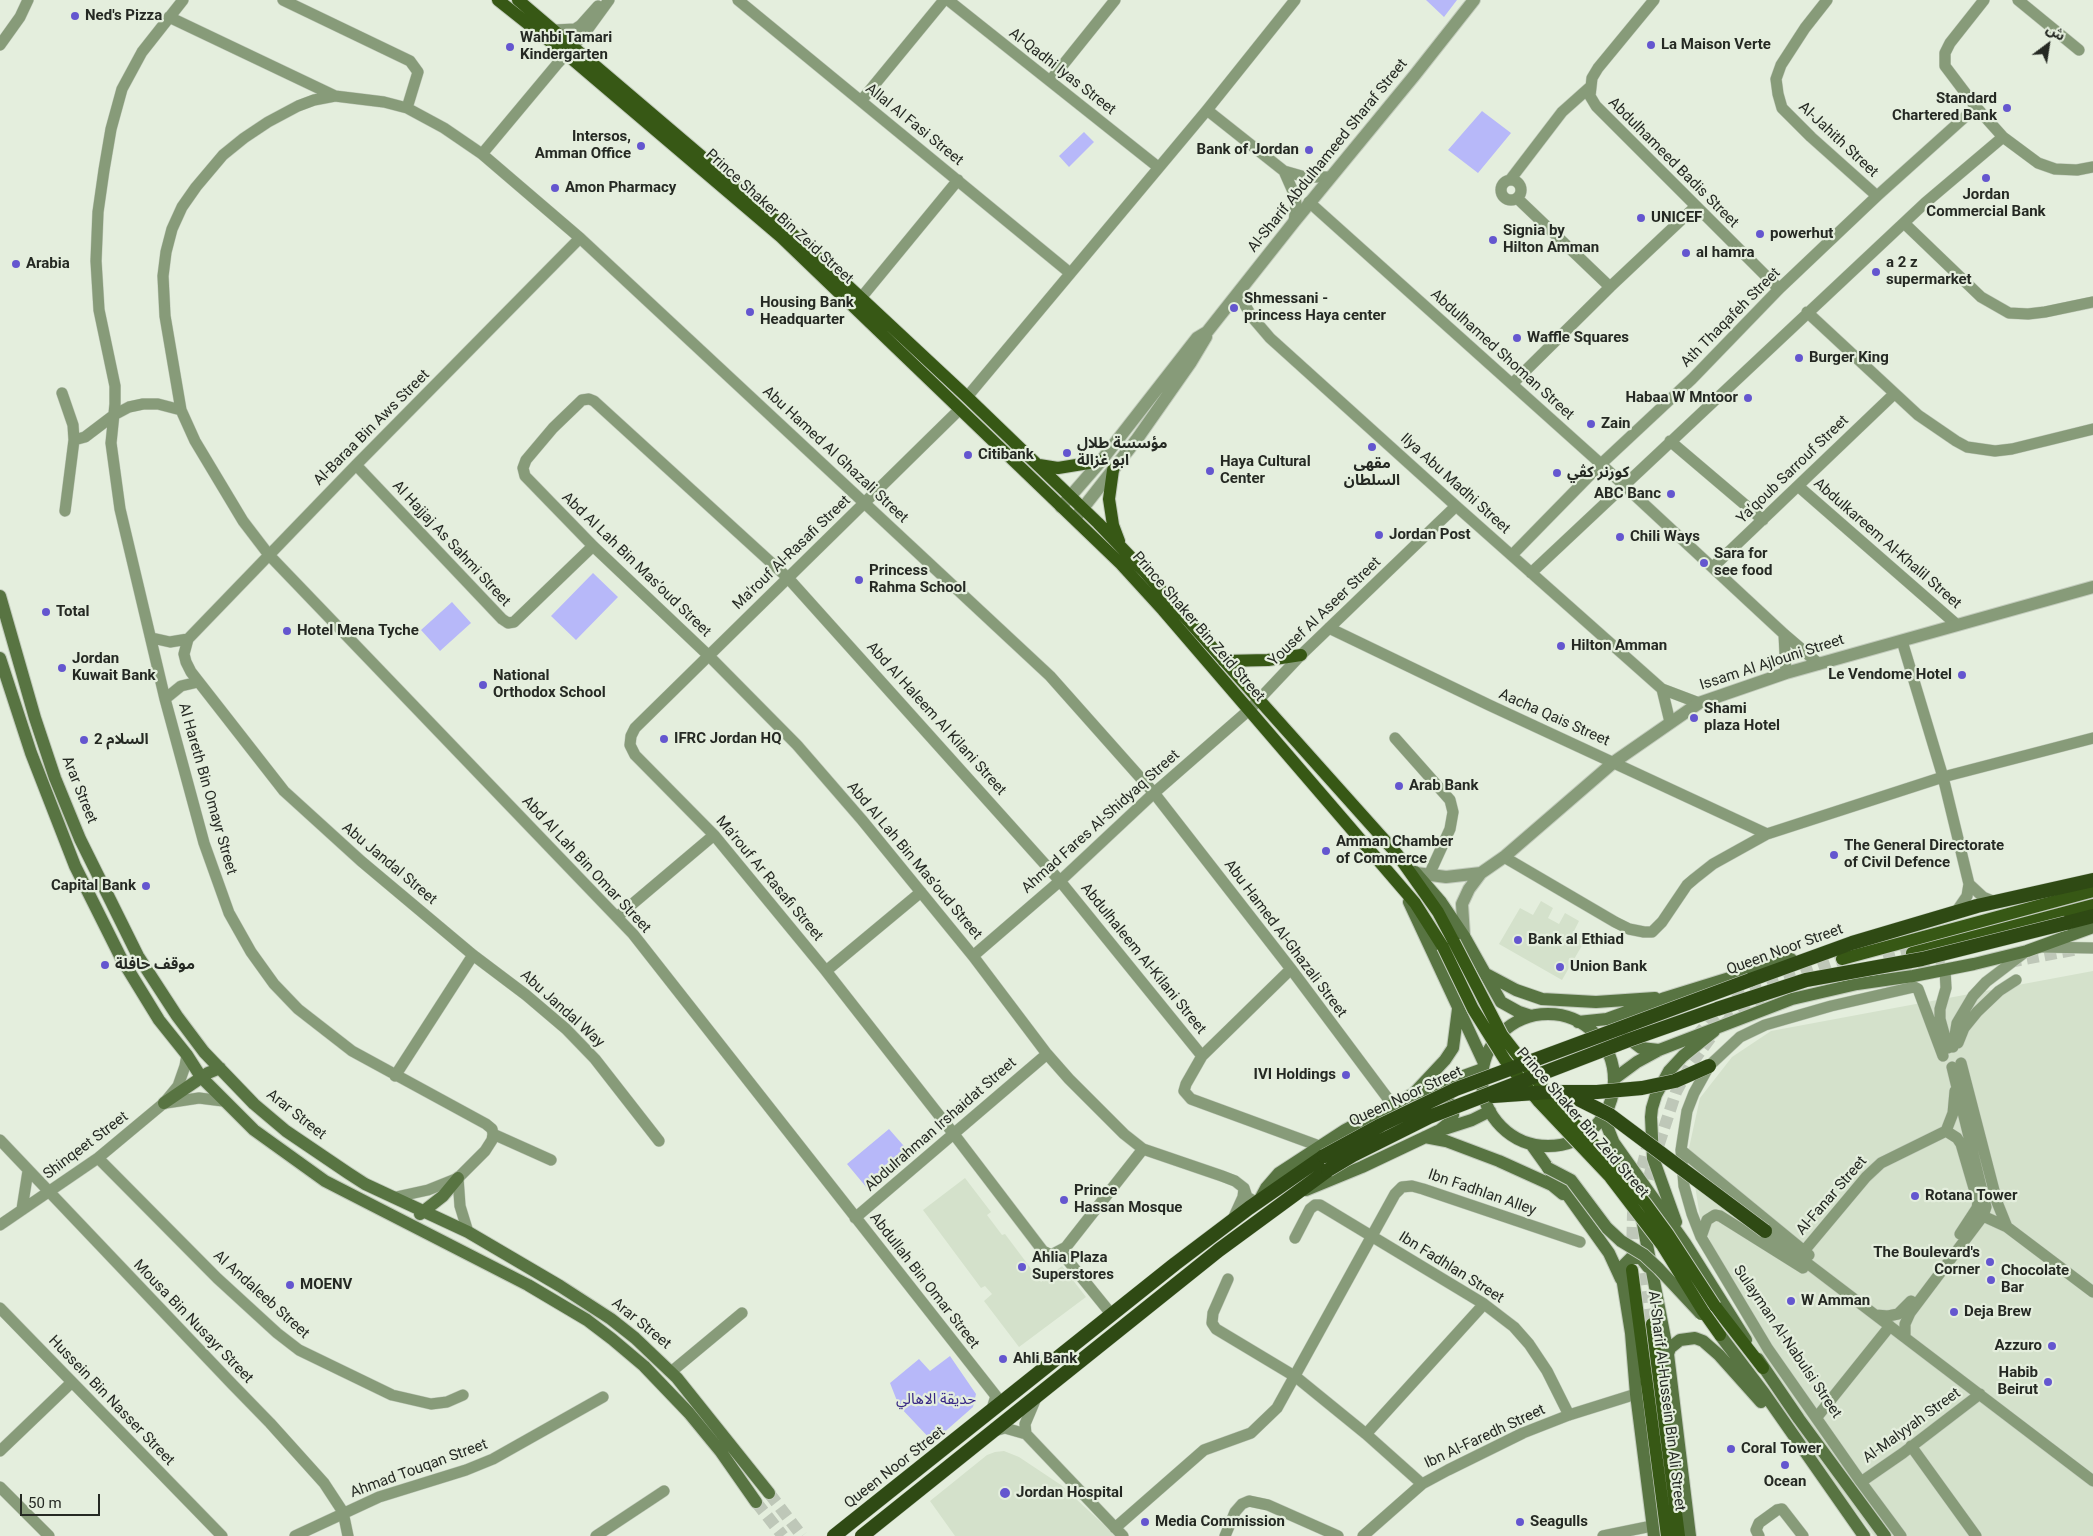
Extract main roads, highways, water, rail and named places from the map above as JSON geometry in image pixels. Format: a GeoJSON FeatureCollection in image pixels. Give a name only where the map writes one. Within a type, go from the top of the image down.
{"type":"FeatureCollection","features":[{"type":"Feature","properties":{"kind":"highway","name":"Queen Noor Street"},"geometry":{"type":"LineString","coordinates":[[834,1536],[1322,1151],[1456,1089],[1852,944],[1956,912],[2093,880]]}},
{"type":"Feature","properties":{"kind":"highway","name":"Queen Noor Street"},"geometry":{"type":"LineString","coordinates":[[862,1536],[1219,1250],[1328,1170],[1384,1138],[1477,1097],[1629,1040],[1806,980],[1922,960],[2093,916]]}},
{"type":"Feature","properties":{"kind":"highway"},"geometry":{"type":"LineString","coordinates":[[1477,1097],[1533,1092],[1597,1092],[1650,1086],[1674,1081],[1709,1066]]}},
{"type":"Feature","properties":{"kind":"highway"},"geometry":{"type":"LineString","coordinates":[[1566,1093],[1591,1104],[1621,1123],[1765,1231]]}},
{"type":"Feature","properties":{"kind":"main road","name":"Prince Shaker Bin Zeid Street"},"geometry":{"type":"LineString","coordinates":[[498,0],[569,50],[787,229],[960,409],[1121,564],[1163,610],[1424,916],[1453,942],[1473,1009],[1505,1060],[1539,1102],[1610,1177],[1662,1245],[1703,1311],[1798,1444]]}},
{"type":"Feature","properties":{"kind":"main road","name":"Prince Shaker Bin Zeid Street"},"geometry":{"type":"LineString","coordinates":[[518,0],[555,30],[569,50]]}},
{"type":"Feature","properties":{"kind":"main road","name":"Prince Shaker Bin Zeid Street"},"geometry":{"type":"LineString","coordinates":[[857,302],[967,397],[1083,508],[1259,699],[1397,854],[1438,912],[1502,1035],[1555,1103],[1621,1173],[1646,1204],[1715,1306],[1763,1368]]}},
{"type":"Feature","properties":{"kind":"main road"},"geometry":{"type":"LineString","coordinates":[[1038,464],[1058,468],[1101,461]]}},
{"type":"Feature","properties":{"kind":"main road"},"geometry":{"type":"LineString","coordinates":[[1113,470],[1109,499],[1113,525],[1120,546]]}},
{"type":"Feature","properties":{"kind":"main road","name":"Arar Street"},"geometry":{"type":"LineString","coordinates":[[0,596],[55,778],[80,839],[138,956],[176,1016],[204,1052],[254,1104],[286,1131],[365,1184],[468,1232],[592,1306],[635,1338],[671,1372],[705,1411],[769,1493]]}},
{"type":"Feature","properties":{"kind":"main road"},"geometry":{"type":"LineString","coordinates":[[1224,661],[1268,660],[1300,655]]}},
{"type":"Feature","properties":{"kind":"main road","name":"Arar Street"},"geometry":{"type":"LineString","coordinates":[[0,658],[31,753],[75,866],[121,958],[159,1020],[200,1077],[254,1130],[332,1185],[555,1300],[612,1339],[663,1385],[689,1413],[721,1452],[756,1502]]}},
{"type":"Feature","properties":{"kind":"main road"},"geometry":{"type":"LineString","coordinates":[[1397,854],[1441,902],[1453,942],[1486,974],[1516,990],[1542,999],[1596,1002],[1665,998]]}},
{"type":"Feature","properties":{"kind":"main road"},"geometry":{"type":"LineString","coordinates":[[1391,875],[1413,909],[1484,1066]]}},
{"type":"Feature","properties":{"kind":"main road"},"geometry":{"type":"LineString","coordinates":[[1842,959],[2093,891]]}},
{"type":"Feature","properties":{"kind":"main road"},"geometry":{"type":"LineString","coordinates":[[1912,952],[2093,905]]}},
{"type":"Feature","properties":{"kind":"main road"},"geometry":{"type":"LineString","coordinates":[[1614,1080],[1636,1062],[1659,1050],[1792,998],[1857,984],[1945,970],[2033,949],[2093,926]]}},
{"type":"Feature","properties":{"kind":"main road"},"geometry":{"type":"LineString","coordinates":[[1578,1022],[1607,1019],[1665,998],[1772,964],[1852,944]]}},
{"type":"Feature","properties":{"kind":"main road"},"geometry":{"type":"LineString","coordinates":[[1460,1014],[1473,1030],[1480,1032],[1488,1031],[1500,1021],[1502,1014],[1501,1002],[1486,974]]}},
{"type":"Feature","properties":{"kind":"main road"},"geometry":{"type":"LineString","coordinates":[[1501,1002],[1531,1016],[1555,1015],[1578,1022],[1590,1030],[1604,1046],[1612,1066],[1614,1080],[1609,1104],[1603,1116],[1590,1131],[1572,1141],[1552,1146],[1531,1144],[1507,1132],[1490,1111],[1483,1090],[1484,1066],[1491,1047],[1501,1033],[1515,1023],[1531,1016]]}},
{"type":"Feature","properties":{"kind":"main road"},"geometry":{"type":"LineString","coordinates":[[1642,1007],[1634,1012],[1630,1019],[1626,1033],[1628,1039],[1641,1048],[1659,1050]]}},
{"type":"Feature","properties":{"kind":"main road"},"geometry":{"type":"LineString","coordinates":[[1416,1093],[1445,1060],[1452,1048],[1460,1014]]}},
{"type":"Feature","properties":{"kind":"main road"},"geometry":{"type":"LineString","coordinates":[[1684,1242],[1653,1158],[1651,1117],[1656,1095],[1669,1071],[1683,1056],[1720,1025]]}},
{"type":"Feature","properties":{"kind":"main road"},"geometry":{"type":"LineString","coordinates":[[1322,1151],[1392,1104],[1484,1066]]}},
{"type":"Feature","properties":{"kind":"main road"},"geometry":{"type":"LineString","coordinates":[[164,1103],[200,1077],[220,1068]]}},
{"type":"Feature","properties":{"kind":"main road"},"geometry":{"type":"LineString","coordinates":[[1416,1093],[1445,1098],[1453,1107],[1453,1115],[1450,1122],[1438,1131]]}},
{"type":"Feature","properties":{"kind":"main road"},"geometry":{"type":"LineString","coordinates":[[1290,1197],[1362,1167],[1438,1131],[1464,1123],[1490,1111]]}},
{"type":"Feature","properties":{"kind":"main road"},"geometry":{"type":"LineString","coordinates":[[1603,1116],[1640,1212],[1655,1280],[1668,1354],[1690,1536]]}},
{"type":"Feature","properties":{"kind":"main road"},"geometry":{"type":"LineString","coordinates":[[1425,1137],[1446,1141],[1520,1169],[1552,1185],[1572,1201]]}},
{"type":"Feature","properties":{"kind":"main road"},"geometry":{"type":"LineString","coordinates":[[1614,1143],[1684,1242],[1763,1368],[1885,1536]]}},
{"type":"Feature","properties":{"kind":"main road"},"geometry":{"type":"LineString","coordinates":[[1531,1144],[1609,1253],[1616,1264],[1623,1286],[1630,1328],[1653,1531]]}},
{"type":"Feature","properties":{"kind":"main road"},"geometry":{"type":"LineString","coordinates":[[1548,1168],[1570,1180],[1607,1228],[1621,1241],[1644,1255],[1659,1269],[1720,1335]]}},
{"type":"Feature","properties":{"kind":"main road"},"geometry":{"type":"LineString","coordinates":[[407,1222],[425,1211],[443,1196],[458,1178]]}},
{"type":"Feature","properties":{"kind":"main road"},"geometry":{"type":"LineString","coordinates":[[1623,1286],[1623,1269],[1632,1258],[1638,1257],[1644,1260],[1655,1280]]}},
{"type":"Feature","properties":{"kind":"main road","name":"Al-Sharif Al-Hussein Bin Ali Street"},"geometry":{"type":"LineString","coordinates":[[1632,1270],[1667,1536]]}},
{"type":"Feature","properties":{"kind":"main road","name":"Al-Sharif Al-Hussein Bin Ali Street"},"geometry":{"type":"LineString","coordinates":[[1652,1324],[1679,1536]]}},
{"type":"Feature","properties":{"kind":"main road"},"geometry":{"type":"LineString","coordinates":[[1668,1354],[1670,1348],[1680,1340],[1696,1338],[1703,1341],[1719,1355],[1798,1444],[1864,1536]]}},
{"type":"Feature","properties":{"kind":"tunnel"},"geometry":{"type":"LineString","coordinates":[[2009,962],[2078,949]]}},
{"type":"Feature","properties":{"kind":"tunnel"},"geometry":{"type":"LineString","coordinates":[[1884,960],[1912,953]]}},
{"type":"Feature","properties":{"kind":"tunnel"},"geometry":{"type":"LineString","coordinates":[[1696,1037],[1711,1019],[1742,995],[1842,959]]}},
{"type":"Feature","properties":{"kind":"tunnel"},"geometry":{"type":"LineString","coordinates":[[1900,969],[1945,966]]}},
{"type":"Feature","properties":{"kind":"tunnel"},"geometry":{"type":"LineString","coordinates":[[1725,1023],[1748,1006],[1763,999]]}},
{"type":"Feature","properties":{"kind":"tunnel"},"geometry":{"type":"LineString","coordinates":[[1645,1197],[1652,1165],[1676,1092],[1691,1064],[1711,1037]]}},
{"type":"Feature","properties":{"kind":"tunnel"},"geometry":{"type":"LineString","coordinates":[[1632,1257],[1633,1214],[1637,1188],[1650,1136]]}},
{"type":"Feature","properties":{"kind":"tunnel"},"geometry":{"type":"LineString","coordinates":[[1643,1255],[1652,1324]]}},
{"type":"Feature","properties":{"kind":"tunnel"},"geometry":{"type":"LineString","coordinates":[[769,1493],[802,1536]]}},
{"type":"Feature","properties":{"kind":"tunnel"},"geometry":{"type":"LineString","coordinates":[[756,1502],[783,1536]]}},
{"type":"Feature","properties":{"kind":"place","name":"Ned's Pizza"},"geometry":{"type":"Point","coordinates":[75,16]}},
{"type":"Feature","properties":{"kind":"place","name":"La Maison Verte"},"geometry":{"type":"Point","coordinates":[1651,45]}},
{"type":"Feature","properties":{"kind":"place","name":"Wahbi Tamari Kindergarten"},"geometry":{"type":"Point","coordinates":[510,47]}},
{"type":"Feature","properties":{"kind":"place","name":"Standard Chartered Bank"},"geometry":{"type":"Point","coordinates":[2007,108]}},
{"type":"Feature","properties":{"kind":"place","name":"Intersos, Amman Office"},"geometry":{"type":"Point","coordinates":[641,146]}},
{"type":"Feature","properties":{"kind":"place","name":"Bank of Jordan"},"geometry":{"type":"Point","coordinates":[1309,150]}},
{"type":"Feature","properties":{"kind":"place","name":"Jordan Commercial Bank"},"geometry":{"type":"Point","coordinates":[1986,178]}},
{"type":"Feature","properties":{"kind":"place","name":"Amon Pharmacy"},"geometry":{"type":"Point","coordinates":[555,188]}},
{"type":"Feature","properties":{"kind":"place","name":"UNICEF"},"geometry":{"type":"Point","coordinates":[1641,218]}},
{"type":"Feature","properties":{"kind":"place","name":"powerhut"},"geometry":{"type":"Point","coordinates":[1760,234]}},
{"type":"Feature","properties":{"kind":"place","name":"Signia by Hilton Amman"},"geometry":{"type":"Point","coordinates":[1493,240]}},
{"type":"Feature","properties":{"kind":"place","name":"al hamra"},"geometry":{"type":"Point","coordinates":[1686,253]}},
{"type":"Feature","properties":{"kind":"place","name":"Arabia"},"geometry":{"type":"Point","coordinates":[16,264]}},
{"type":"Feature","properties":{"kind":"place","name":"a 2 z supermarket"},"geometry":{"type":"Point","coordinates":[1876,272]}},
{"type":"Feature","properties":{"kind":"place","name":"Shmessani - princess Haya center"},"geometry":{"type":"Point","coordinates":[1234,308]}},
{"type":"Feature","properties":{"kind":"place","name":"Housing Bank Headquarter"},"geometry":{"type":"Point","coordinates":[750,312]}},
{"type":"Feature","properties":{"kind":"place","name":"Waffle Squares"},"geometry":{"type":"Point","coordinates":[1517,338]}},
{"type":"Feature","properties":{"kind":"place","name":"Burger King"},"geometry":{"type":"Point","coordinates":[1799,358]}},
{"type":"Feature","properties":{"kind":"place","name":"Habaa W Mntoor"},"geometry":{"type":"Point","coordinates":[1748,398]}},
{"type":"Feature","properties":{"kind":"place","name":"Zain"},"geometry":{"type":"Point","coordinates":[1591,424]}},
{"type":"Feature","properties":{"kind":"place","name":"مقهى السلطان"},"geometry":{"type":"Point","coordinates":[1372,447]}},
{"type":"Feature","properties":{"kind":"place","name":"مؤسسة طلال ابو غزالة"},"geometry":{"type":"Point","coordinates":[1067,453]}},
{"type":"Feature","properties":{"kind":"place","name":"Citibank"},"geometry":{"type":"Point","coordinates":[968,455]}},
{"type":"Feature","properties":{"kind":"place","name":"Haya Cultural Center"},"geometry":{"type":"Point","coordinates":[1210,471]}},
{"type":"Feature","properties":{"kind":"place","name":"كورنر كڤي"},"geometry":{"type":"Point","coordinates":[1557,473]}},
{"type":"Feature","properties":{"kind":"place","name":"ABC Banc"},"geometry":{"type":"Point","coordinates":[1671,494]}},
{"type":"Feature","properties":{"kind":"place","name":"Jordan Post"},"geometry":{"type":"Point","coordinates":[1379,535]}},
{"type":"Feature","properties":{"kind":"place","name":"Chili Ways"},"geometry":{"type":"Point","coordinates":[1620,537]}},
{"type":"Feature","properties":{"kind":"place","name":"Sara for see food"},"geometry":{"type":"Point","coordinates":[1704,563]}},
{"type":"Feature","properties":{"kind":"place","name":"Princess Rahma School"},"geometry":{"type":"Point","coordinates":[859,580]}},
{"type":"Feature","properties":{"kind":"place","name":"Total"},"geometry":{"type":"Point","coordinates":[46,612]}},
{"type":"Feature","properties":{"kind":"place","name":"Hotel Mena Tyche"},"geometry":{"type":"Point","coordinates":[287,631]}},
{"type":"Feature","properties":{"kind":"place","name":"Hilton Amman"},"geometry":{"type":"Point","coordinates":[1561,646]}},
{"type":"Feature","properties":{"kind":"place","name":"Jordan Kuwait Bank"},"geometry":{"type":"Point","coordinates":[62,668]}},
{"type":"Feature","properties":{"kind":"place","name":"Le Vendome Hotel"},"geometry":{"type":"Point","coordinates":[1962,675]}},
{"type":"Feature","properties":{"kind":"place","name":"National Orthodox School"},"geometry":{"type":"Point","coordinates":[483,685]}},
{"type":"Feature","properties":{"kind":"place","name":"Shami plaza Hotel"},"geometry":{"type":"Point","coordinates":[1694,718]}},
{"type":"Feature","properties":{"kind":"place","name":"IFRC Jordan HQ"},"geometry":{"type":"Point","coordinates":[664,739]}},
{"type":"Feature","properties":{"kind":"place","name":"السلام 2"},"geometry":{"type":"Point","coordinates":[84,740]}},
{"type":"Feature","properties":{"kind":"place","name":"Arab Bank"},"geometry":{"type":"Point","coordinates":[1399,786]}},
{"type":"Feature","properties":{"kind":"place","name":"Amman Chamber of Commerce"},"geometry":{"type":"Point","coordinates":[1326,851]}},
{"type":"Feature","properties":{"kind":"place","name":"The General Directorate of Civil Defence"},"geometry":{"type":"Point","coordinates":[1834,855]}},
{"type":"Feature","properties":{"kind":"place","name":"Capital Bank"},"geometry":{"type":"Point","coordinates":[146,886]}},
{"type":"Feature","properties":{"kind":"place","name":"Bank al Ethiad"},"geometry":{"type":"Point","coordinates":[1518,940]}},
{"type":"Feature","properties":{"kind":"place","name":"موقف حافلة"},"geometry":{"type":"Point","coordinates":[105,965]}},
{"type":"Feature","properties":{"kind":"place","name":"Union Bank"},"geometry":{"type":"Point","coordinates":[1560,967]}},
{"type":"Feature","properties":{"kind":"place","name":"IVI Holdings"},"geometry":{"type":"Point","coordinates":[1346,1075]}},
{"type":"Feature","properties":{"kind":"place","name":"Rotana Tower"},"geometry":{"type":"Point","coordinates":[1915,1196]}},
{"type":"Feature","properties":{"kind":"place","name":"Prince Hassan Mosque"},"geometry":{"type":"Point","coordinates":[1064,1200]}},
{"type":"Feature","properties":{"kind":"place","name":"The Boulevard's Corner"},"geometry":{"type":"Point","coordinates":[1990,1262]}},
{"type":"Feature","properties":{"kind":"place","name":"Ahlia Plaza Superstores"},"geometry":{"type":"Point","coordinates":[1022,1267]}},
{"type":"Feature","properties":{"kind":"place","name":"Chocolate Bar"},"geometry":{"type":"Point","coordinates":[1991,1280]}},
{"type":"Feature","properties":{"kind":"place","name":"MOENV"},"geometry":{"type":"Point","coordinates":[290,1285]}},
{"type":"Feature","properties":{"kind":"place","name":"W Amman"},"geometry":{"type":"Point","coordinates":[1791,1301]}},
{"type":"Feature","properties":{"kind":"place","name":"Deja Brew"},"geometry":{"type":"Point","coordinates":[1954,1312]}},
{"type":"Feature","properties":{"kind":"place","name":"Azzuro"},"geometry":{"type":"Point","coordinates":[2052,1346]}},
{"type":"Feature","properties":{"kind":"place","name":"Ahli Bank"},"geometry":{"type":"Point","coordinates":[1003,1359]}},
{"type":"Feature","properties":{"kind":"place","name":"Habib Beirut"},"geometry":{"type":"Point","coordinates":[2048,1382]}},
{"type":"Feature","properties":{"kind":"place","name":"Coral Tower"},"geometry":{"type":"Point","coordinates":[1731,1449]}},
{"type":"Feature","properties":{"kind":"place","name":"Ocean"},"geometry":{"type":"Point","coordinates":[1785,1465]}},
{"type":"Feature","properties":{"kind":"place","name":"Jordan Hospital"},"geometry":{"type":"Point","coordinates":[1005,1493]}},
{"type":"Feature","properties":{"kind":"place","name":"Media Commission"},"geometry":{"type":"Point","coordinates":[1145,1522]}},
{"type":"Feature","properties":{"kind":"place","name":"Seagulls"},"geometry":{"type":"Point","coordinates":[1520,1522]}},
{"type":"Feature","properties":{"kind":"park label","name":"حديقة الاهالي"},"geometry":{"type":"Point","coordinates":[936,1400]}}]}
